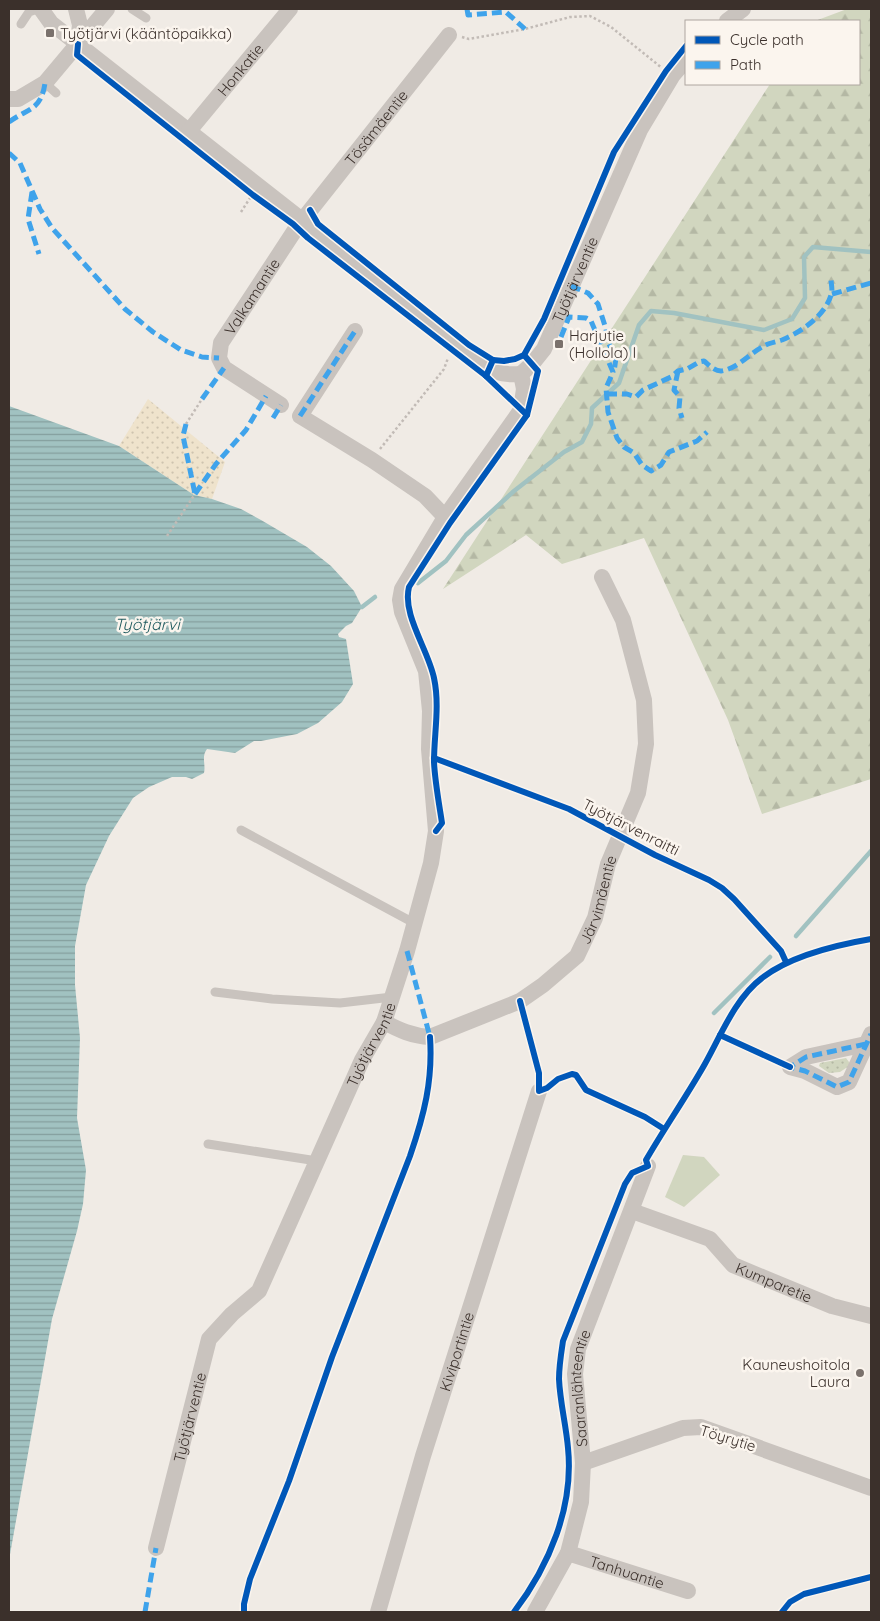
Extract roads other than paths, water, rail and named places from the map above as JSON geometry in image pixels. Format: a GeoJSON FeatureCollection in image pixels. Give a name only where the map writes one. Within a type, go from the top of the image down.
{"type":"FeatureCollection","features":[{"type":"Feature","properties":{"kind":"street"},"geometry":{"type":"LineString","coordinates":[[41,9],[51,23],[302,220],[313,231],[471,359],[489,369],[506,375],[521,374]]}},
{"type":"Feature","properties":{"kind":"street"},"geometry":{"type":"LineString","coordinates":[[76,9],[80,25],[78,44]]}},
{"type":"Feature","properties":{"kind":"street"},"geometry":{"type":"LineString","coordinates":[[9,99],[18,99],[50,88],[78,44],[107,9]]}},
{"type":"Feature","properties":{"kind":"street","name":"Honkatie"},"geometry":{"type":"LineString","coordinates":[[189,131],[290,9]]}},
{"type":"Feature","properties":{"kind":"street"},"geometry":{"type":"LineString","coordinates":[[728,20],[743,9]]}},
{"type":"Feature","properties":{"kind":"street","name":"Tösämäentie"},"geometry":{"type":"LineString","coordinates":[[302,220],[449,35]]}},
{"type":"Feature","properties":{"kind":"street","name":"Työtjärventie"},"geometry":{"type":"LineString","coordinates":[[156,1548],[209,1339],[232,1314],[259,1291],[362,1060],[384,1022],[431,863],[436,831],[429,749],[430,711],[426,671],[402,612],[400,600],[402,589],[445,517],[520,410],[524,389],[521,374],[544,349],[640,130],[679,63]]}},
{"type":"Feature","properties":{"kind":"street","name":"Valkamantie"},"geometry":{"type":"LineString","coordinates":[[281,405],[224,368],[219,358],[221,343],[302,220]]}},
{"type":"Feature","properties":{"kind":"street"},"geometry":{"type":"LineString","coordinates":[[355,331],[300,416],[372,460],[425,496],[445,517]]}},
{"type":"Feature","properties":{"kind":"street","name":"Järvimäentie"},"geometry":{"type":"LineString","coordinates":[[384,1022],[408,1034],[418,1037],[430,1037],[520,1001],[543,985],[577,956],[595,918],[608,864],[638,793],[646,744],[644,700],[623,620],[602,577]]}},
{"type":"Feature","properties":{"kind":"street","name":"Kiviportintie"},"geometry":{"type":"LineString","coordinates":[[378,1612],[423,1456],[539,1091]]}},
{"type":"Feature","properties":{"kind":"street","name":"Saaranlähteentie"},"geometry":{"type":"LineString","coordinates":[[535,1612],[568,1553],[581,1502],[583,1464],[575,1374],[578,1349],[648,1166]]}},
{"type":"Feature","properties":{"kind":"street","name":"Kumparetie"},"geometry":{"type":"LineString","coordinates":[[632,1210],[710,1239],[733,1265],[832,1306],[871,1316]]}},
{"type":"Feature","properties":{"kind":"street","name":"Töyrytie"},"geometry":{"type":"LineString","coordinates":[[583,1464],[683,1428],[701,1427],[871,1488]]}},
{"type":"Feature","properties":{"kind":"street","name":"Tanhuantie"},"geometry":{"type":"LineString","coordinates":[[568,1553],[688,1591]]}},
{"type":"Feature","properties":{"kind":"lane"},"geometry":{"type":"LineString","coordinates":[[21,24],[29,12],[37,9]]}},
{"type":"Feature","properties":{"kind":"lane"},"geometry":{"type":"LineString","coordinates":[[132,9],[146,18]]}},
{"type":"Feature","properties":{"kind":"lane"},"geometry":{"type":"LineString","coordinates":[[241,830],[414,923]]}},
{"type":"Feature","properties":{"kind":"lane"},"geometry":{"type":"LineString","coordinates":[[215,992],[272,999],[340,1003],[392,997]]}},
{"type":"Feature","properties":{"kind":"lane"},"geometry":{"type":"LineString","coordinates":[[208,1144],[317,1161]]}},
{"type":"Feature","properties":{"kind":"water","name":"Työtjärvi"},"geometry":{"type":"Polygon","coordinates":[[[9,406],[119,446],[194,495],[241,509],[261,520],[307,547],[331,566],[354,591],[362,607],[352,623],[338,634],[339,637],[346,639],[353,684],[342,702],[318,723],[297,734],[254,741],[235,753],[207,749],[204,755],[204,773],[192,779],[172,777],[149,787],[133,798],[109,836],[86,885],[75,946],[75,985],[80,1038],[77,1118],[86,1170],[83,1204],[52,1319],[9,1560],[9,406]]]}},
{"type":"Feature","properties":{"kind":"waterway"},"geometry":{"type":"LineString","coordinates":[[418,583],[446,561],[466,535],[514,491],[564,452],[582,442],[591,424],[592,408],[619,383],[639,325],[651,311],[674,313],[764,330],[792,319],[805,298],[804,257],[813,247],[871,252]]}},
{"type":"Feature","properties":{"kind":"waterway"},"geometry":{"type":"LineString","coordinates":[[362,607],[375,597]]}},
{"type":"Feature","properties":{"kind":"waterway"},"geometry":{"type":"LineString","coordinates":[[796,936],[871,851]]}},
{"type":"Feature","properties":{"kind":"waterway"},"geometry":{"type":"LineString","coordinates":[[714,1013],[770,957]]}},
{"type":"Feature","properties":{"kind":"place","name":"Työtjärvi (kääntöpaikka)"},"geometry":{"type":"Point","coordinates":[50,33]}},
{"type":"Feature","properties":{"kind":"place","name":"Harjutie (Hollola) I"},"geometry":{"type":"Point","coordinates":[559,344]}},
{"type":"Feature","properties":{"kind":"place","name":"Kauneushoitola Laura"},"geometry":{"type":"Point","coordinates":[860,1373]}}]}
